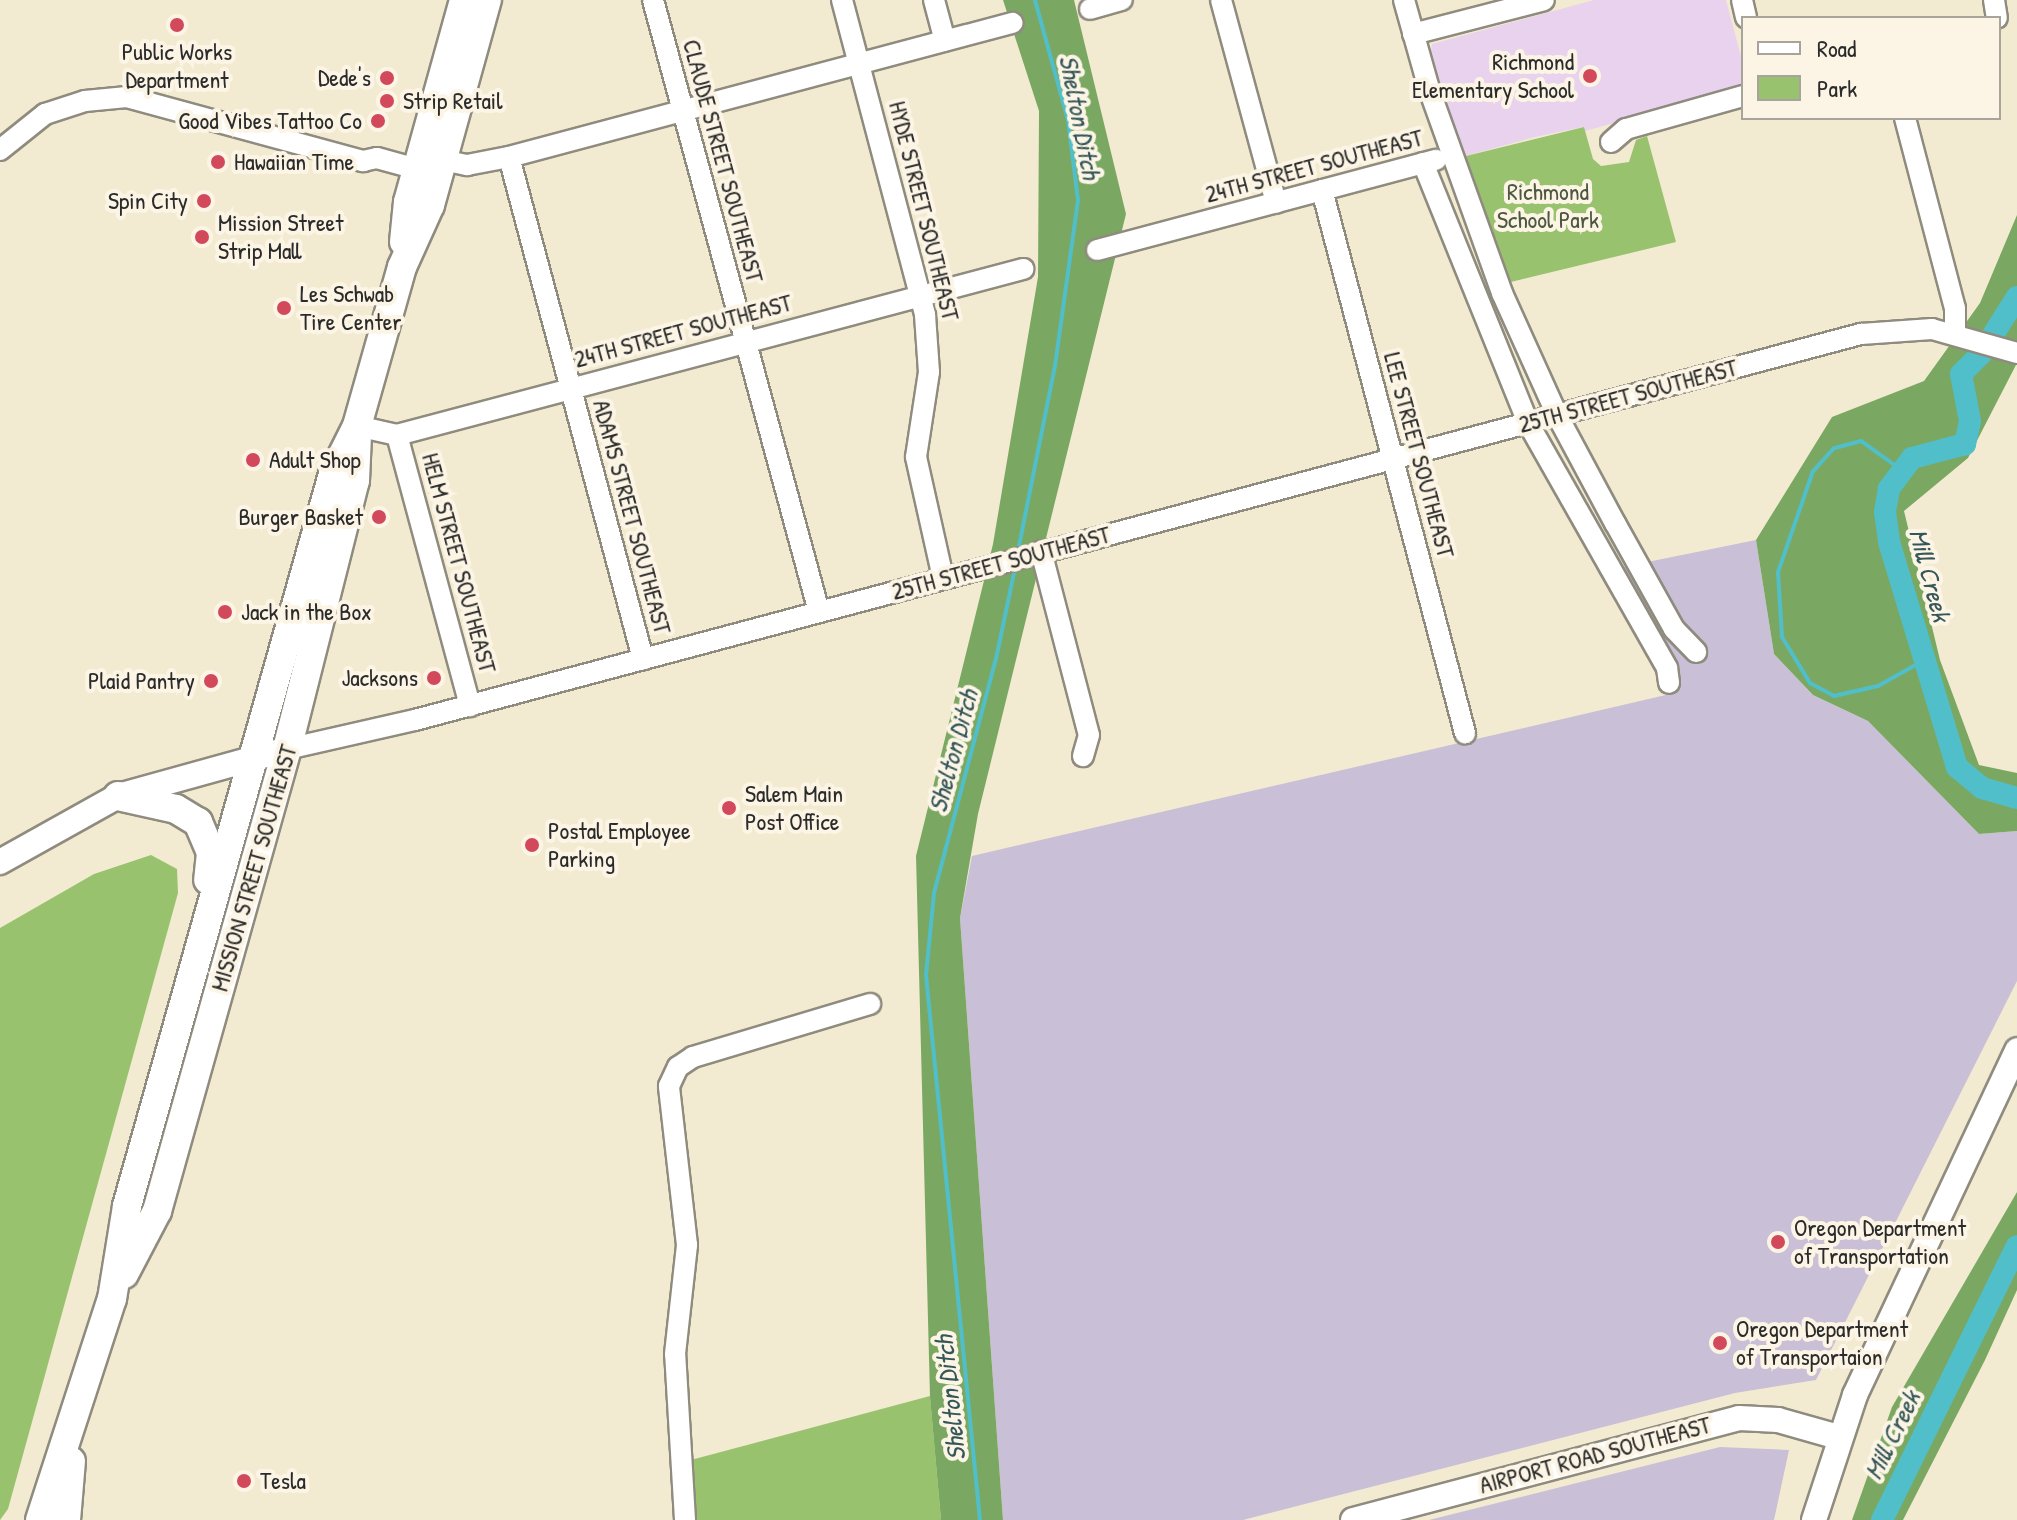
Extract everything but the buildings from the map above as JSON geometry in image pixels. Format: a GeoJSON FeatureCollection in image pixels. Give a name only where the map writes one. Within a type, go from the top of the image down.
{"type":"FeatureCollection","features":[{"type":"Feature","properties":{"kind":"highway","name":"MISSION STREET SOUTHEAST"},"geometry":{"type":"LineString","coordinates":[[40,1520],[75,1424],[112,1299],[127,1206],[333,474],[357,426],[402,267],[425,170],[438,96],[464,0]]}},
{"type":"Feature","properties":{"kind":"highway","name":"MISSION STREET SOUTHEAST"},"geometry":{"type":"LineString","coordinates":[[425,170],[487,0]]}},
{"type":"Feature","properties":{"kind":"highway","name":"MISSION STREET SOUTHEAST"},"geometry":{"type":"LineString","coordinates":[[112,1299],[157,1211],[287,749],[355,481],[357,426]]}},
{"type":"Feature","properties":{"kind":"highway"},"geometry":{"type":"LineString","coordinates":[[118,796],[176,809],[198,822],[208,836],[211,853],[198,949]]}},
{"type":"Feature","properties":{"kind":"highway","name":"MISSION STREET SOUTHEAST"},"geometry":{"type":"LineString","coordinates":[[66,1520],[75,1424]]}},
{"type":"Feature","properties":{"kind":"main road","name":"25TH STREET SOUTHEAST"},"geometry":{"type":"LineString","coordinates":[[0,862],[118,796],[287,749]]}},
{"type":"Feature","properties":{"kind":"main road"},"geometry":{"type":"LineString","coordinates":[[1814,1520],[1838,1437],[1909,1275],[2017,1050]]}},
{"type":"Feature","properties":{"kind":"main road","name":"AIRPORT ROAD SOUTHEAST"},"geometry":{"type":"LineString","coordinates":[[1353,1520],[1739,1418],[1778,1420],[1838,1437]]}},
{"type":"Feature","properties":{"kind":"street","name":"CLAUDE STREET SOUTHEAST"},"geometry":{"type":"LineString","coordinates":[[653,0],[819,612]]}},
{"type":"Feature","properties":{"kind":"street","name":"HYDE STREET SOUTHEAST"},"geometry":{"type":"LineString","coordinates":[[842,0],[920,295],[930,350],[916,457],[943,578]]}},
{"type":"Feature","properties":{"kind":"street"},"geometry":{"type":"LineString","coordinates":[[934,0],[945,41]]}},
{"type":"Feature","properties":{"kind":"street"},"geometry":{"type":"LineString","coordinates":[[1090,9],[1122,0]]}},
{"type":"Feature","properties":{"kind":"street"},"geometry":{"type":"LineString","coordinates":[[1221,0],[1276,203]]}},
{"type":"Feature","properties":{"kind":"street"},"geometry":{"type":"LineString","coordinates":[[1404,0],[1451,156],[1502,293],[1557,415],[1674,629],[1696,652]]}},
{"type":"Feature","properties":{"kind":"street"},"geometry":{"type":"LineString","coordinates":[[1413,34],[1544,0]]}},
{"type":"Feature","properties":{"kind":"street"},"geometry":{"type":"LineString","coordinates":[[0,150],[45,114],[112,97],[148,101],[363,161],[377,158],[425,170],[467,165],[509,157],[1012,23]]}},
{"type":"Feature","properties":{"kind":"street"},"geometry":{"type":"LineString","coordinates":[[1611,142],[1626,129],[1741,97]]}},
{"type":"Feature","properties":{"kind":"street"},"geometry":{"type":"LineString","coordinates":[[1906,120],[1955,308],[1955,334]]}},
{"type":"Feature","properties":{"kind":"street","name":"24TH STREET SOUTHEAST"},"geometry":{"type":"LineString","coordinates":[[1097,250],[1451,156]]}},
{"type":"Feature","properties":{"kind":"street","name":"ADAMS STREET SOUTHEAST"},"geometry":{"type":"LineString","coordinates":[[509,157],[643,659]]}},
{"type":"Feature","properties":{"kind":"street"},"geometry":{"type":"LineString","coordinates":[[1423,163],[1528,423],[1667,668],[1669,683]]}},
{"type":"Feature","properties":{"kind":"street","name":"LEE STREET SOUTHEAST"},"geometry":{"type":"LineString","coordinates":[[1322,190],[1465,733]]}},
{"type":"Feature","properties":{"kind":"street","name":"24TH STREET SOUTHEAST"},"geometry":{"type":"LineString","coordinates":[[357,426],[397,435],[1023,269]]}},
{"type":"Feature","properties":{"kind":"street","name":"25TH STREET SOUTHEAST"},"geometry":{"type":"LineString","coordinates":[[287,749],[470,706],[1041,551],[1881,330],[1920,328],[1955,334],[2013,352]]}},
{"type":"Feature","properties":{"kind":"street","name":"HELM STREET SOUTHEAST"},"geometry":{"type":"LineString","coordinates":[[397,435],[470,706]]}},
{"type":"Feature","properties":{"kind":"street"},"geometry":{"type":"LineString","coordinates":[[1041,551],[1089,735],[1083,756]]}},
{"type":"Feature","properties":{"kind":"street"},"geometry":{"type":"LineString","coordinates":[[685,1520],[675,1354],[687,1245],[669,1086],[678,1067],[693,1057],[870,1004]]}},
{"type":"Feature","properties":{"kind":"shaded area","name":"Richmond Elementary School"},"geometry":{"type":"Polygon","coordinates":[[[1594,0],[1726,0],[1741,56],[1741,89],[1585,131],[1583,127],[1535,137],[1462,157],[1430,54],[1432,44],[1594,0]]]}},
{"type":"Feature","properties":{"kind":"shaded area"},"geometry":{"type":"Polygon","coordinates":[[[1756,540],[1774,654],[1813,695],[1868,721],[1979,834],[2017,831],[2017,981],[1816,1380],[1735,1393],[1243,1520],[1003,1520],[960,918],[972,856],[1670,694],[1598,572],[1756,540]]]}},
{"type":"Feature","properties":{"kind":"shaded area"},"geometry":{"type":"Polygon","coordinates":[[[1720,1447],[1789,1450],[1774,1520],[1429,1520],[1720,1447]]]}},
{"type":"Feature","properties":{"kind":"green space"},"geometry":{"type":"Polygon","coordinates":[[[1003,0],[1074,0],[1126,214],[978,814],[960,918],[1003,1520],[941,1520],[930,1397],[916,856],[993,544],[1038,277],[1039,111],[1003,0]]]}},
{"type":"Feature","properties":{"kind":"green space","name":"Richmond School Park"},"geometry":{"type":"Polygon","coordinates":[[[1584,127],[1593,159],[1601,166],[1629,162],[1636,140],[1647,136],[1676,242],[1511,282],[1462,157],[1584,127]]]}},
{"type":"Feature","properties":{"kind":"green space"},"geometry":{"type":"Polygon","coordinates":[[[2017,215],[2017,363],[1968,458],[1904,511],[1940,660],[1979,765],[2017,773],[2017,831],[1979,834],[1868,721],[1813,695],[1774,654],[1756,540],[1832,417],[1924,381],[1980,303],[2017,215]]]}},
{"type":"Feature","properties":{"kind":"green space"},"geometry":{"type":"Polygon","coordinates":[[[151,855],[177,869],[178,893],[8,1509],[0,1520],[0,928],[94,874],[151,855]]]}},
{"type":"Feature","properties":{"kind":"green space"},"geometry":{"type":"Polygon","coordinates":[[[2017,1192],[2017,1290],[1985,1360],[1903,1520],[1852,1520],[1892,1407],[2017,1192]]]}},
{"type":"Feature","properties":{"kind":"green space"},"geometry":{"type":"Polygon","coordinates":[[[930,1396],[941,1520],[694,1520],[687,1461],[930,1396]]]}},
{"type":"Feature","properties":{"kind":"waterway","name":"Shelton Ditch"},"geometry":{"type":"LineString","coordinates":[[1018,551],[1055,366],[1078,200],[1068,120],[1035,0]]}},
{"type":"Feature","properties":{"kind":"waterway","name":"Mill Creek"},"geometry":{"type":"LineString","coordinates":[[2017,297],[1981,354],[1961,374],[1970,421],[1965,444],[1912,458],[1889,489],[1885,512],[1889,542],[1957,767],[1982,788],[2017,798]]}},
{"type":"Feature","properties":{"kind":"waterway"},"geometry":{"type":"LineString","coordinates":[[1900,469],[1861,441],[1834,448],[1813,471],[1778,572],[1782,637],[1810,683],[1834,696],[1878,686],[1914,666],[1926,667]]}},
{"type":"Feature","properties":{"kind":"waterway","name":"Shelton Ditch"},"geometry":{"type":"LineString","coordinates":[[980,1520],[926,975],[934,893],[996,659],[1015,568]]}},
{"type":"Feature","properties":{"kind":"waterway","name":"Mill Creek"},"geometry":{"type":"LineString","coordinates":[[1882,1520],[2017,1246]]}},
{"type":"Feature","properties":{"kind":"place","name":"Public Works Department"},"geometry":{"type":"Point","coordinates":[177,25]}},
{"type":"Feature","properties":{"kind":"place","name":"Richmond Elementary School"},"geometry":{"type":"Point","coordinates":[1590,76]}},
{"type":"Feature","properties":{"kind":"place","name":"Dede's"},"geometry":{"type":"Point","coordinates":[387,78]}},
{"type":"Feature","properties":{"kind":"place","name":"Strip Retail"},"geometry":{"type":"Point","coordinates":[387,101]}},
{"type":"Feature","properties":{"kind":"place","name":"Good Vibes Tattoo Co"},"geometry":{"type":"Point","coordinates":[378,121]}},
{"type":"Feature","properties":{"kind":"place","name":"Hawaiian Time"},"geometry":{"type":"Point","coordinates":[218,162]}},
{"type":"Feature","properties":{"kind":"place","name":"Spin City"},"geometry":{"type":"Point","coordinates":[204,201]}},
{"type":"Feature","properties":{"kind":"place","name":"Mission Street Strip Mall"},"geometry":{"type":"Point","coordinates":[202,237]}},
{"type":"Feature","properties":{"kind":"place","name":"Les Schwab Tire Center"},"geometry":{"type":"Point","coordinates":[284,308]}},
{"type":"Feature","properties":{"kind":"place","name":"Adult Shop"},"geometry":{"type":"Point","coordinates":[253,460]}},
{"type":"Feature","properties":{"kind":"place","name":"Burger Basket"},"geometry":{"type":"Point","coordinates":[379,517]}},
{"type":"Feature","properties":{"kind":"place","name":"Jack in the Box"},"geometry":{"type":"Point","coordinates":[225,612]}},
{"type":"Feature","properties":{"kind":"place","name":"Jacksons"},"geometry":{"type":"Point","coordinates":[434,678]}},
{"type":"Feature","properties":{"kind":"place","name":"Plaid Pantry"},"geometry":{"type":"Point","coordinates":[211,681]}},
{"type":"Feature","properties":{"kind":"place","name":"Salem Main Post Office"},"geometry":{"type":"Point","coordinates":[729,808]}},
{"type":"Feature","properties":{"kind":"place","name":"Postal Employee Parking"},"geometry":{"type":"Point","coordinates":[532,845]}},
{"type":"Feature","properties":{"kind":"place","name":"Oregon Department of Transportation"},"geometry":{"type":"Point","coordinates":[1778,1242]}},
{"type":"Feature","properties":{"kind":"place","name":"Oregon Department of Transportaion"},"geometry":{"type":"Point","coordinates":[1720,1343]}},
{"type":"Feature","properties":{"kind":"place","name":"Tesla"},"geometry":{"type":"Point","coordinates":[244,1481]}}]}
